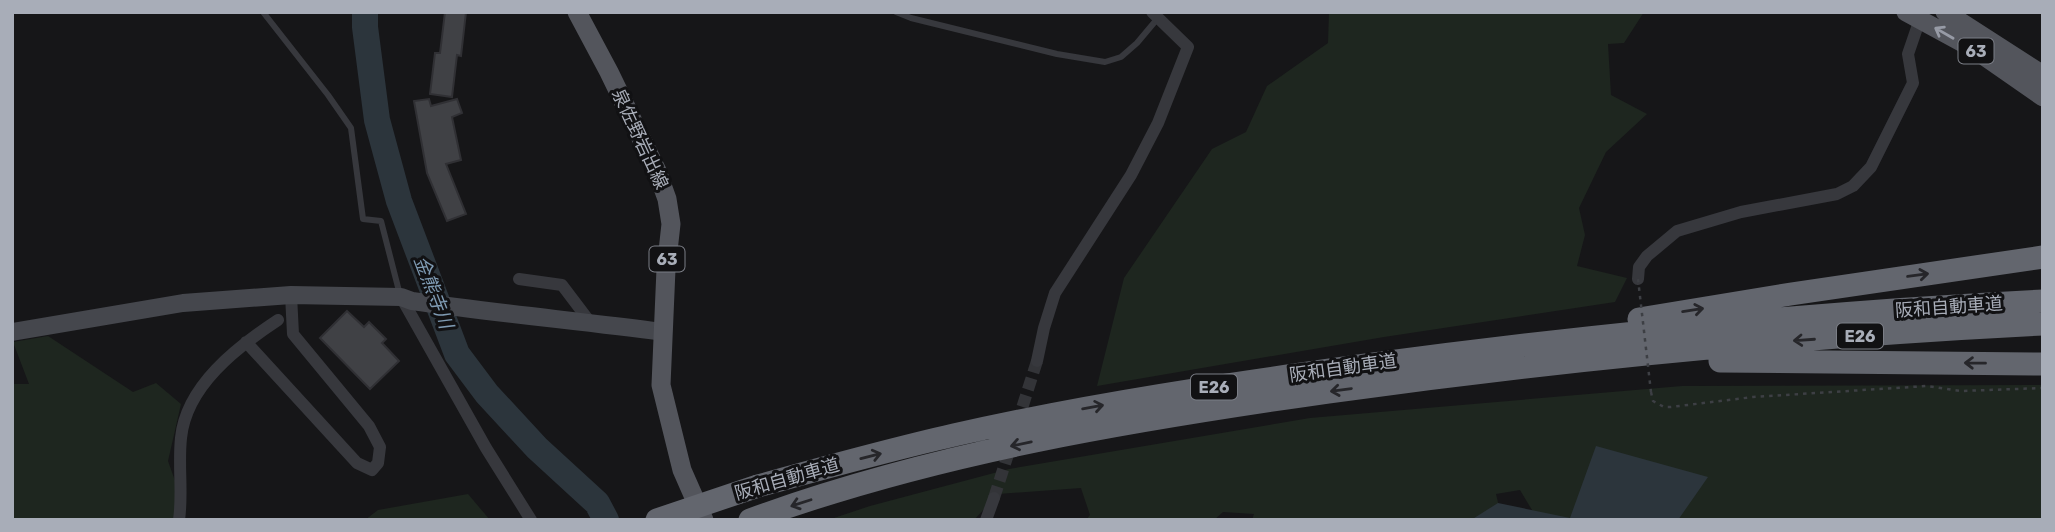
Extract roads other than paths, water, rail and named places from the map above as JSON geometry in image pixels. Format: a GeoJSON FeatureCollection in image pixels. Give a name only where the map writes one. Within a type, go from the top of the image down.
{"type":"FeatureCollection","features":[{"type":"Feature","properties":{"kind":"highway"},"geometry":{"type":"LineString","coordinates":[[1457,353],[1765,298],[2043,257]]}},
{"type":"Feature","properties":{"kind":"highway","name":"阪和自動車道"},"geometry":{"type":"LineString","coordinates":[[657,520],[758,486],[954,435],[1051,415],[1259,380],[1457,353],[1766,321],[2043,301]]}},
{"type":"Feature","properties":{"kind":"highway","name":"阪和自動車道"},"geometry":{"type":"LineString","coordinates":[[758,517],[913,469],[1059,436],[1171,416],[1381,385],[1677,351],[2043,324]]}},
{"type":"Feature","properties":{"kind":"highway"},"geometry":{"type":"LineString","coordinates":[[1381,385],[1421,386],[1681,362],[1746,360],[2043,364]]}},
{"type":"Feature","properties":{"kind":"main road","name":"泉佐野岩出線"},"geometry":{"type":"LineString","coordinates":[[577,12],[657,171],[667,199],[671,224],[666,269],[661,385],[682,470],[705,520]]}},
{"type":"Feature","properties":{"kind":"main road","name":"63"},"geometry":{"type":"LineString","coordinates":[[1945,12],[2043,75]]}},
{"type":"Feature","properties":{"kind":"main road","name":"63"},"geometry":{"type":"LineString","coordinates":[[1913,16],[1974,49],[2043,97]]}},
{"type":"Feature","properties":{"kind":"street"},"geometry":{"type":"LineString","coordinates":[[1037,361],[1055,293],[1131,175],[1158,123],[1188,47],[1155,15]]}},
{"type":"Feature","properties":{"kind":"street"},"geometry":{"type":"LineString","coordinates":[[1638,279],[1639,267],[1647,256],[1677,232],[1741,212],[1837,194],[1853,186],[1871,167],[1913,83],[1908,54],[1913,16]]}},
{"type":"Feature","properties":{"kind":"street"},"geometry":{"type":"LineString","coordinates":[[519,279],[562,285],[590,322]]}},
{"type":"Feature","properties":{"kind":"street"},"geometry":{"type":"LineString","coordinates":[[246,342],[357,463],[372,470],[378,463],[380,447],[369,426],[293,334],[291,295]]}},
{"type":"Feature","properties":{"kind":"street"},"geometry":{"type":"LineString","coordinates":[[12,332],[183,303],[291,295],[406,299],[498,314],[663,332]]}},
{"type":"Feature","properties":{"kind":"street"},"geometry":{"type":"LineString","coordinates":[[406,299],[486,448],[531,520]]}},
{"type":"Feature","properties":{"kind":"street"},"geometry":{"type":"LineString","coordinates":[[179,520],[182,500],[181,438],[186,413],[207,380],[246,342],[278,320]]}},
{"type":"Feature","properties":{"kind":"street"},"geometry":{"type":"LineString","coordinates":[[986,520],[994,498]]}},
{"type":"Feature","properties":{"kind":"lane"},"geometry":{"type":"LineString","coordinates":[[263,12],[351,128],[363,219],[381,221],[406,299]]}},
{"type":"Feature","properties":{"kind":"lane"},"geometry":{"type":"LineString","coordinates":[[895,12],[1057,54],[1105,62],[1121,57],[1137,43],[1155,15]]}},
{"type":"Feature","properties":{"kind":"waterway","name":"金熊寺川"},"geometry":{"type":"LineString","coordinates":[[365,12],[377,120],[399,201],[457,354],[487,394],[537,448],[597,503],[606,520]]}},
{"type":"Feature","properties":{"kind":"tunnel"},"geometry":{"type":"LineString","coordinates":[[1017,424],[1037,361]]}},
{"type":"Feature","properties":{"kind":"tunnel"},"geometry":{"type":"LineString","coordinates":[[994,498],[1011,445]]}}]}
